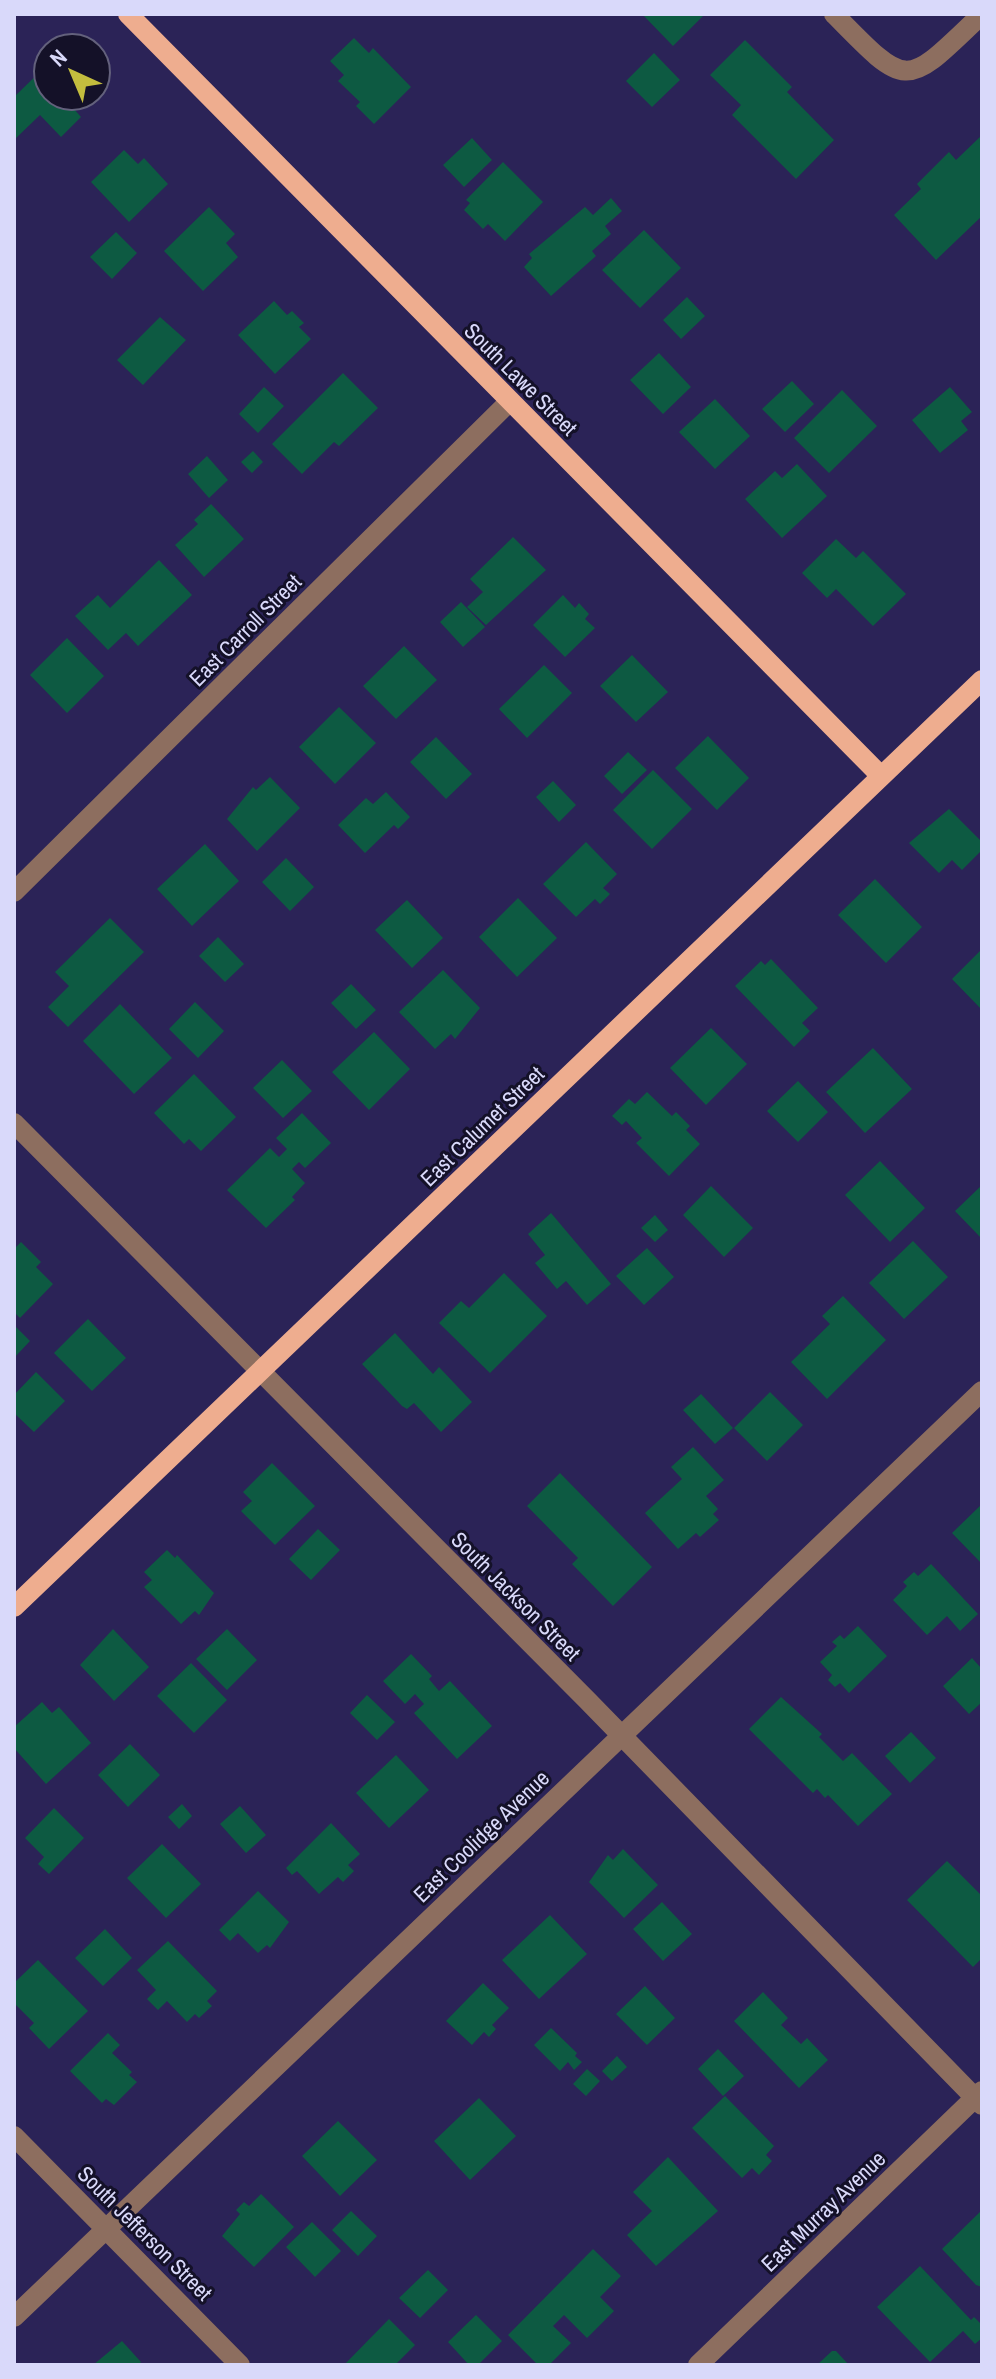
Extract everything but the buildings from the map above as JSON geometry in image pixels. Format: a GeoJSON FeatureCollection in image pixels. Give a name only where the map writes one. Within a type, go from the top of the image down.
{"type":"FeatureCollection","features":[{"type":"Feature","properties":{"kind":"main road","name":"South Lawe Street"},"geometry":{"type":"LineString","coordinates":[[128,14],[881,776]]}},
{"type":"Feature","properties":{"kind":"main road","name":"East Calumet Street"},"geometry":{"type":"LineString","coordinates":[[14,1607],[982,680]]}},
{"type":"Feature","properties":{"kind":"street"},"geometry":{"type":"LineString","coordinates":[[834,14],[881,62],[892,70],[906,72],[933,61],[982,14]]}},
{"type":"Feature","properties":{"kind":"street","name":"East Carroll Street"},"geometry":{"type":"LineString","coordinates":[[14,892],[509,402]]}},
{"type":"Feature","properties":{"kind":"street","name":"South Jackson Street"},"geometry":{"type":"LineString","coordinates":[[14,1123],[980,2098]]}},
{"type":"Feature","properties":{"kind":"street","name":"East Coolidge Avenue"},"geometry":{"type":"LineString","coordinates":[[14,2317],[982,1391]]}},
{"type":"Feature","properties":{"kind":"street","name":"East Murray Avenue"},"geometry":{"type":"LineString","coordinates":[[698,2365],[980,2098]]}},
{"type":"Feature","properties":{"kind":"street","name":"South Jefferson Street"},"geometry":{"type":"LineString","coordinates":[[14,2136],[240,2365]]}}]}
